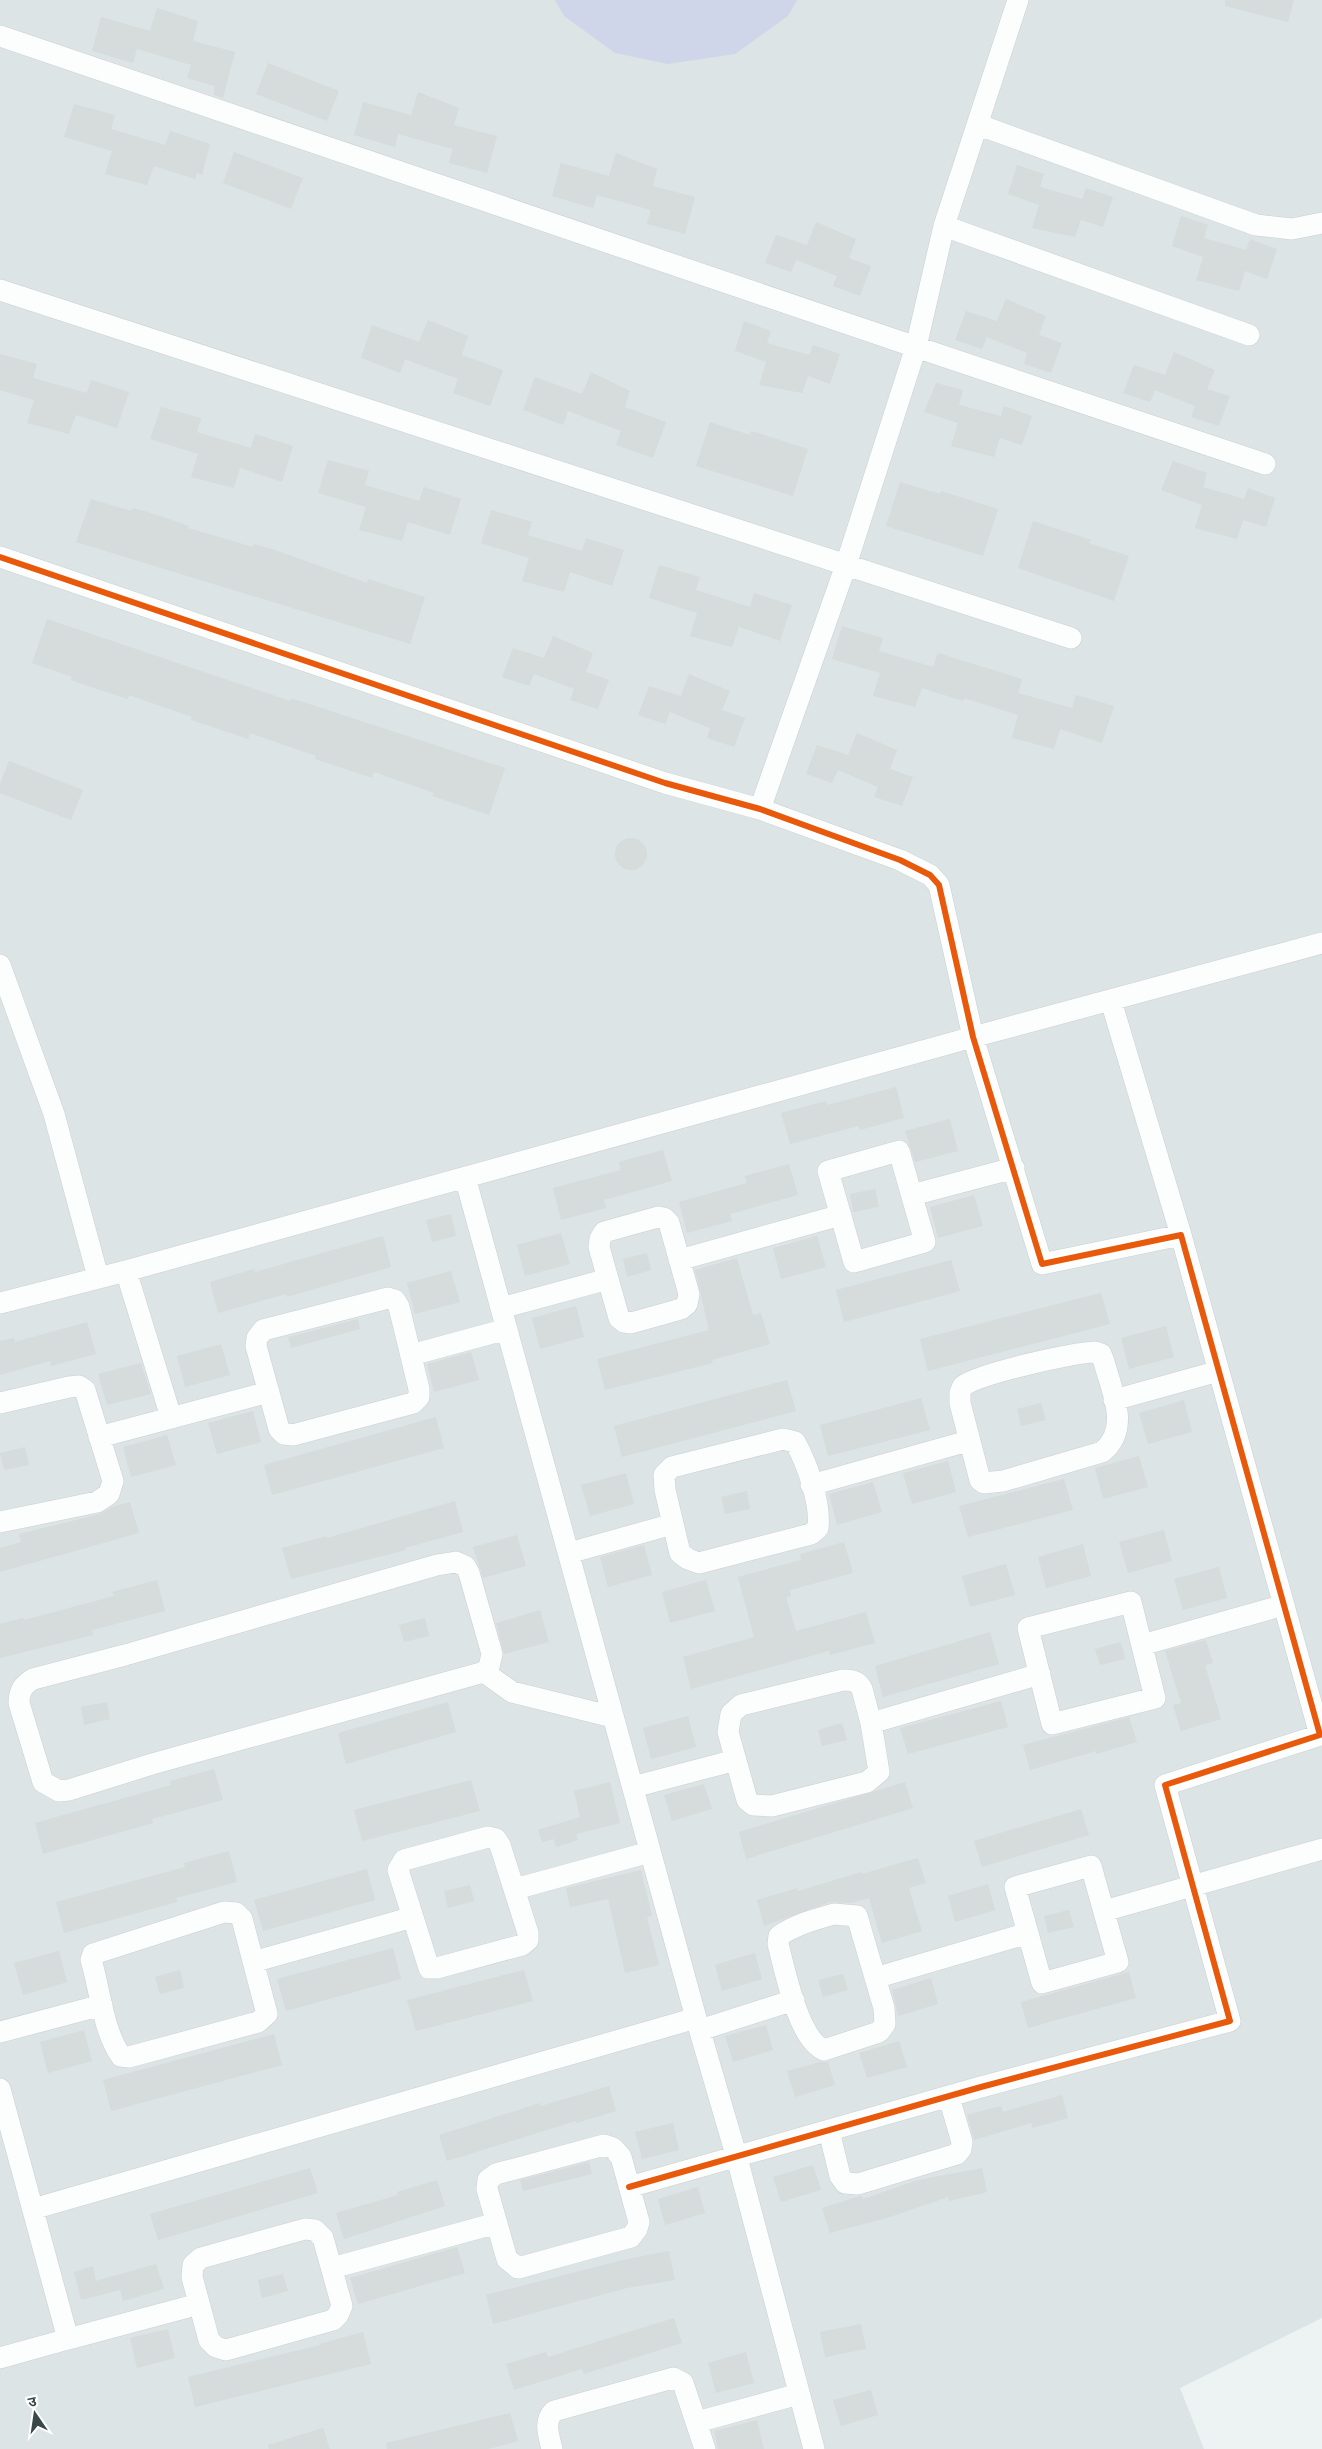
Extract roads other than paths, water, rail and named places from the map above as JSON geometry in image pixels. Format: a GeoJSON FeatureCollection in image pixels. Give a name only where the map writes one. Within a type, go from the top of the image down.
{"type":"FeatureCollection","features":[{"type":"Feature","properties":{"kind":"street"},"geometry":{"type":"LineString","coordinates":[[760,809],[846,565],[916,347],[944,226],[1018,0]]}},
{"type":"Feature","properties":{"kind":"street"},"geometry":{"type":"LineString","coordinates":[[0,36],[1265,464]]}},
{"type":"Feature","properties":{"kind":"street"},"geometry":{"type":"LineString","coordinates":[[978,125],[1256,225],[1292,229],[1322,223]]}},
{"type":"Feature","properties":{"kind":"street"},"geometry":{"type":"LineString","coordinates":[[944,226],[1249,336]]}},
{"type":"Feature","properties":{"kind":"street"},"geometry":{"type":"LineString","coordinates":[[0,290],[1071,638]]}},
{"type":"Feature","properties":{"kind":"street"},"geometry":{"type":"LineString","coordinates":[[0,557],[665,783],[760,809],[900,860],[930,875],[939,885],[973,1037],[1042,1264],[1181,1235]]}},
{"type":"Feature","properties":{"kind":"street"},"geometry":{"type":"LineString","coordinates":[[0,1303],[126,1271],[973,1037],[1322,944]]}},
{"type":"Feature","properties":{"kind":"street"},"geometry":{"type":"LineString","coordinates":[[0,965],[8,1012],[54,1114],[98,1277]]}},
{"type":"Feature","properties":{"kind":"street"},"geometry":{"type":"LineString","coordinates":[[629,2187],[949,2097],[1230,2021],[1165,1785],[1320,1734],[1181,1235],[1111,1001]]}},
{"type":"Feature","properties":{"kind":"street"},"geometry":{"type":"LineString","coordinates":[[899,1151],[925,1242],[854,1262],[841,1215],[828,1171],[899,1151]]}},
{"type":"Feature","properties":{"kind":"street"},"geometry":{"type":"LineString","coordinates":[[912,1196],[1014,1168]]}},
{"type":"Feature","properties":{"kind":"street"},"geometry":{"type":"LineString","coordinates":[[465,1176],[650,1852],[737,2158],[814,2449]]}},
{"type":"Feature","properties":{"kind":"street"},"geometry":{"type":"LineString","coordinates":[[679,1260],[841,1215]]}},
{"type":"Feature","properties":{"kind":"street"},"geometry":{"type":"LineString","coordinates":[[658,1217],[664,1218],[669,1223],[689,1294],[687,1304],[681,1309],[630,1323],[624,1322],[619,1318],[608,1279],[599,1247],[600,1239],[604,1232],[658,1217]]}},
{"type":"Feature","properties":{"kind":"street"},"geometry":{"type":"LineString","coordinates":[[126,1271],[170,1417]]}},
{"type":"Feature","properties":{"kind":"street"},"geometry":{"type":"LineString","coordinates":[[501,1308],[608,1279]]}},
{"type":"Feature","properties":{"kind":"street"},"geometry":{"type":"LineString","coordinates":[[388,1298],[395,1300],[399,1306],[411,1355],[420,1389],[419,1397],[413,1403],[293,1435],[284,1434],[279,1429],[256,1346],[257,1338],[263,1330],[388,1298]]}},
{"type":"Feature","properties":{"kind":"street"},"geometry":{"type":"LineString","coordinates":[[411,1355],[507,1329]]}},
{"type":"Feature","properties":{"kind":"street"},"geometry":{"type":"LineString","coordinates":[[1095,1352],[1101,1354],[1119,1424],[1114,1441],[1102,1452],[994,1483],[980,1480],[968,1441],[960,1393],[963,1386],[970,1381],[1072,1354],[1095,1352]]}},
{"type":"Feature","properties":{"kind":"street"},"geometry":{"type":"LineString","coordinates":[[1114,1400],[1219,1371]]}},
{"type":"Feature","properties":{"kind":"street"},"geometry":{"type":"LineString","coordinates":[[0,1403],[79,1386],[85,1390],[113,1481],[109,1494],[97,1502],[0,1522]]}},
{"type":"Feature","properties":{"kind":"street"},"geometry":{"type":"LineString","coordinates":[[99,1437],[269,1392]]}},
{"type":"Feature","properties":{"kind":"street"},"geometry":{"type":"LineString","coordinates":[[783,1439],[795,1442],[805,1460],[820,1518],[818,1528],[811,1534],[698,1563],[680,1553],[673,1524],[664,1490],[664,1475],[672,1467],[783,1439]]}},
{"type":"Feature","properties":{"kind":"street"},"geometry":{"type":"LineString","coordinates":[[811,1485],[968,1441]]}},
{"type":"Feature","properties":{"kind":"street"},"geometry":{"type":"LineString","coordinates":[[569,1553],[673,1524]]}},
{"type":"Feature","properties":{"kind":"street"},"geometry":{"type":"LineString","coordinates":[[456,1562],[465,1566],[469,1572],[492,1654],[489,1667],[484,1672],[58,1791],[43,1782],[19,1703],[19,1694],[25,1684],[34,1679],[135,1652],[437,1565],[456,1562]]}},
{"type":"Feature","properties":{"kind":"street"},"geometry":{"type":"LineString","coordinates":[[1131,1602],[1142,1645],[1155,1698],[1052,1724],[1028,1628],[1131,1602]]}},
{"type":"Feature","properties":{"kind":"street"},"geometry":{"type":"LineString","coordinates":[[1142,1645],[1284,1605]]}},
{"type":"Feature","properties":{"kind":"street"},"geometry":{"type":"LineString","coordinates":[[484,1672],[512,1692],[613,1717]]}},
{"type":"Feature","properties":{"kind":"street"},"geometry":{"type":"LineString","coordinates":[[871,1723],[1040,1674]]}},
{"type":"Feature","properties":{"kind":"street"},"geometry":{"type":"LineString","coordinates":[[843,1680],[853,1680],[860,1684],[871,1723],[879,1772],[867,1782],[772,1806],[753,1806],[747,1800],[728,1732],[731,1714],[741,1705],[843,1680]]}},
{"type":"Feature","properties":{"kind":"street"},"geometry":{"type":"LineString","coordinates":[[633,1787],[736,1760]]}},
{"type":"Feature","properties":{"kind":"street"},"geometry":{"type":"LineString","coordinates":[[488,1837],[496,1839],[500,1845],[515,1889],[528,1940],[522,1945],[437,1968],[430,1968],[426,1962],[398,1870],[399,1864],[404,1860],[488,1837]]}},
{"type":"Feature","properties":{"kind":"street"},"geometry":{"type":"LineString","coordinates":[[1104,1911],[1322,1849]]}},
{"type":"Feature","properties":{"kind":"street"},"geometry":{"type":"LineString","coordinates":[[515,1889],[650,1852]]}},
{"type":"Feature","properties":{"kind":"street"},"geometry":{"type":"LineString","coordinates":[[1091,1866],[1104,1911],[1118,1962],[1042,1983],[1015,1887],[1091,1866]]}},
{"type":"Feature","properties":{"kind":"street"},"geometry":{"type":"LineString","coordinates":[[224,1912],[236,1913],[242,1918],[253,1962],[267,2014],[258,2022],[129,2057],[121,2056],[116,2048],[102,2004],[91,1960],[93,1954],[224,1912]]}},
{"type":"Feature","properties":{"kind":"street"},"geometry":{"type":"LineString","coordinates":[[834,1914],[857,1916],[884,2008],[885,2024],[879,2032],[824,2050],[816,2046],[808,2034],[794,2000],[778,1944],[779,1936],[810,1920],[834,1914]]}},
{"type":"Feature","properties":{"kind":"street"},"geometry":{"type":"LineString","coordinates":[[253,1962],[413,1917]]}},
{"type":"Feature","properties":{"kind":"street"},"geometry":{"type":"LineString","coordinates":[[875,1978],[1028,1933]]}},
{"type":"Feature","properties":{"kind":"street"},"geometry":{"type":"LineString","coordinates":[[33,2209],[698,2024],[794,2000]]}},
{"type":"Feature","properties":{"kind":"street"},"geometry":{"type":"LineString","coordinates":[[0,2032],[102,2004]]}},
{"type":"Feature","properties":{"kind":"street"},"geometry":{"type":"LineString","coordinates":[[0,2089],[68,2339]]}},
{"type":"Feature","properties":{"kind":"street"},"geometry":{"type":"LineString","coordinates":[[829,2131],[840,2176],[845,2183],[858,2184],[957,2154],[962,2142],[949,2097]]}},
{"type":"Feature","properties":{"kind":"street"},"geometry":{"type":"LineString","coordinates":[[604,2145],[613,2148],[621,2157],[629,2187],[639,2222],[637,2229],[631,2237],[518,2268],[507,2259],[487,2189],[488,2180],[496,2174],[604,2145]]}},
{"type":"Feature","properties":{"kind":"street"},"geometry":{"type":"LineString","coordinates":[[332,2268],[497,2223]]}},
{"type":"Feature","properties":{"kind":"street"},"geometry":{"type":"LineString","coordinates":[[304,2229],[315,2230],[323,2238],[332,2268],[342,2306],[338,2316],[333,2320],[226,2350],[216,2347],[210,2340],[192,2277],[192,2265],[201,2258],[304,2229]]}},
{"type":"Feature","properties":{"kind":"street"},"geometry":{"type":"LineString","coordinates":[[0,2358],[199,2304]]}},
{"type":"Feature","properties":{"kind":"street"},"geometry":{"type":"LineString","coordinates":[[552,2449],[547,2422],[549,2416],[554,2411],[667,2379],[677,2379],[683,2383],[705,2449]]}},
{"type":"Feature","properties":{"kind":"street"},"geometry":{"type":"LineString","coordinates":[[696,2422],[799,2394]]}}]}
